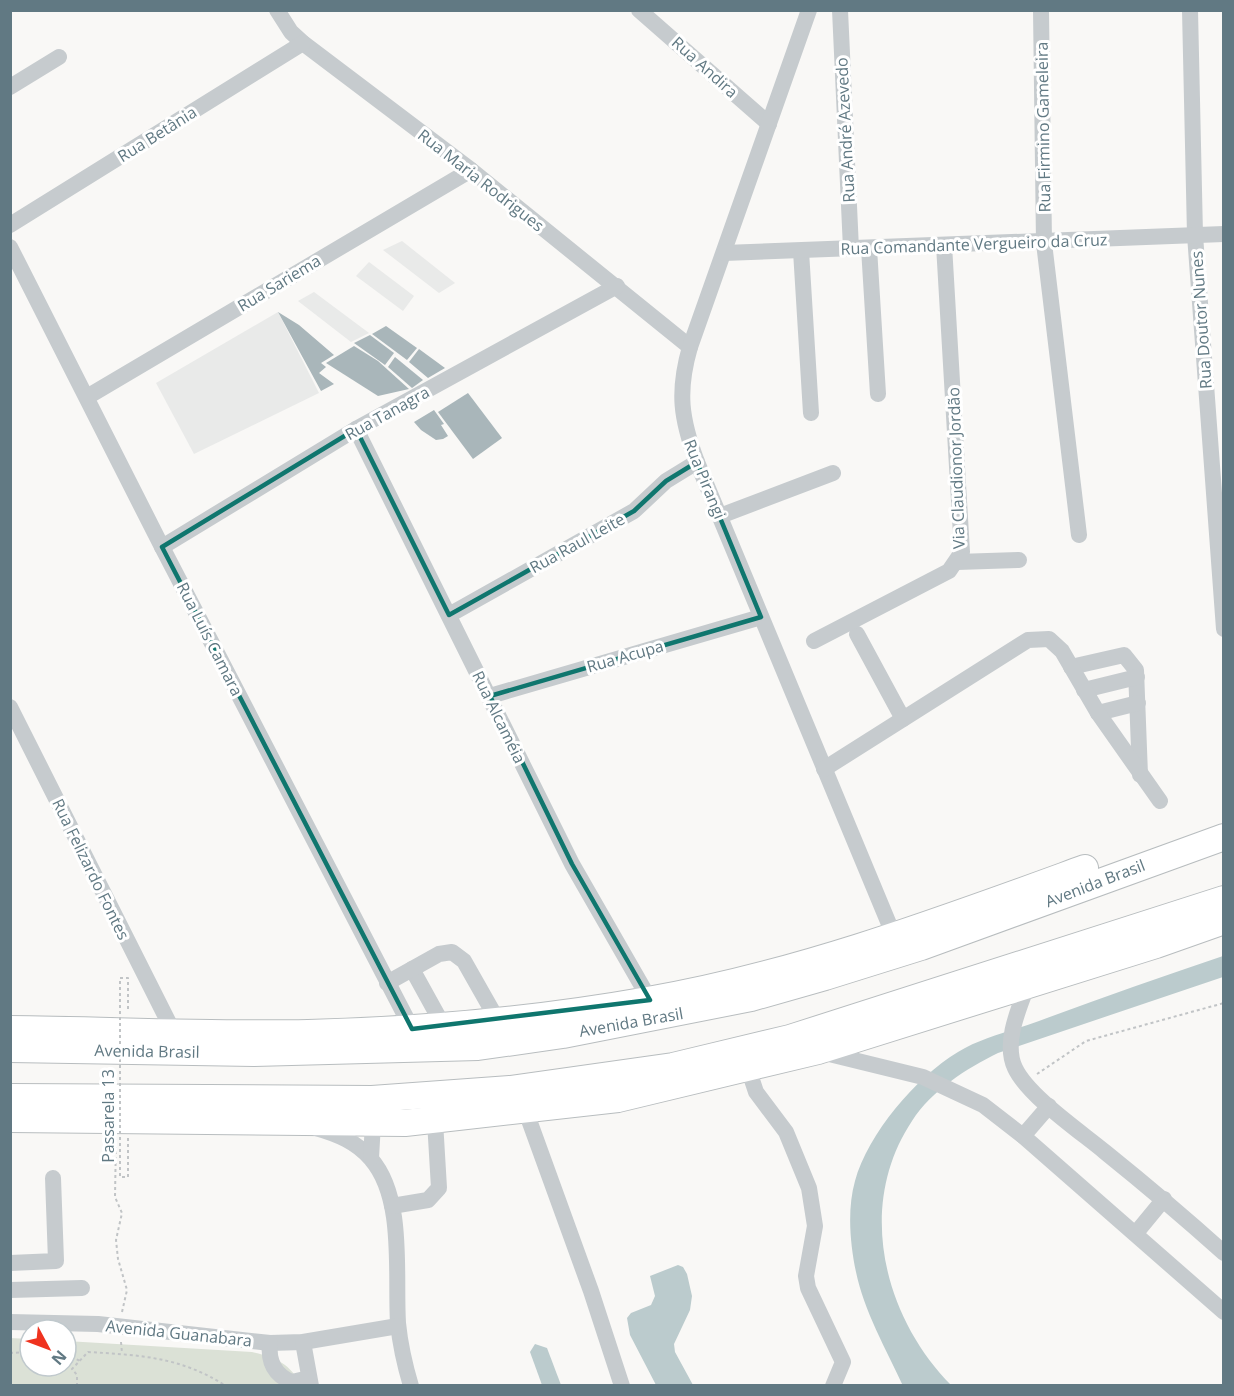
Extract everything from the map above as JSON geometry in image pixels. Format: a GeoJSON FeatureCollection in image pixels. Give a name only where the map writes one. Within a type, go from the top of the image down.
{"type":"FeatureCollection","features":[{"type":"Feature","properties":{"kind":"highway","name":"Avenida Brasil"},"geometry":{"type":"LineString","coordinates":[[10,1029],[305,1033],[412,1029],[498,1021],[650,1000],[706,988],[894,936],[1224,818]]}},
{"type":"Feature","properties":{"kind":"highway","name":"Avenida Brasil"},"geometry":{"type":"LineString","coordinates":[[10,1049],[254,1053],[477,1047],[563,1035],[751,998],[921,947],[1224,837]]}},
{"type":"Feature","properties":{"kind":"highway"},"geometry":{"type":"LineString","coordinates":[[10,1097],[372,1099],[510,1089],[673,1066],[790,1038],[1224,899]]}},
{"type":"Feature","properties":{"kind":"highway"},"geometry":{"type":"LineString","coordinates":[[10,1119],[373,1123],[435,1121],[618,1099],[818,1051],[1156,945],[1224,921]]}},
{"type":"Feature","properties":{"kind":"highway"},"geometry":{"type":"LineString","coordinates":[[254,1053],[298,1044],[399,1041],[507,1031],[585,1020],[650,1000]]}},
{"type":"Feature","properties":{"kind":"street","name":"Rua Maria Rodrigues"},"geometry":{"type":"LineString","coordinates":[[277,10],[291,32],[303,43],[471,170],[690,346]]}},
{"type":"Feature","properties":{"kind":"street","name":"Rua Andira"},"geometry":{"type":"LineString","coordinates":[[639,10],[769,124]]}},
{"type":"Feature","properties":{"kind":"street","name":"Rua Pirangi"},"geometry":{"type":"LineString","coordinates":[[809,10],[690,346],[684,368],[681,409],[697,462],[894,936]]}},
{"type":"Feature","properties":{"kind":"street","name":"Rua André Azevedo"},"geometry":{"type":"LineString","coordinates":[[840,10],[851,249]]}},
{"type":"Feature","properties":{"kind":"street","name":"Rua Firmino Gameleira"},"geometry":{"type":"LineString","coordinates":[[1041,10],[1044,243],[1080,535]]}},
{"type":"Feature","properties":{"kind":"street","name":"Rua Doutor Nunes"},"geometry":{"type":"LineString","coordinates":[[1190,10],[1195,235],[1224,629]]}},
{"type":"Feature","properties":{"kind":"street","name":"Rua Betânia"},"geometry":{"type":"LineString","coordinates":[[10,225],[303,43]]}},
{"type":"Feature","properties":{"kind":"street"},"geometry":{"type":"LineString","coordinates":[[10,87],[59,57]]}},
{"type":"Feature","properties":{"kind":"street","name":"Rua Sariema"},"geometry":{"type":"LineString","coordinates":[[87,397],[471,170]]}},
{"type":"Feature","properties":{"kind":"street","name":"Rua Comandante Vergueiro da Cruz"},"geometry":{"type":"LineString","coordinates":[[724,254],[1224,234]]}},
{"type":"Feature","properties":{"kind":"street","name":"Via Claudionor Jordão"},"geometry":{"type":"LineString","coordinates":[[814,641],[949,571],[957,562],[962,542],[944,245]]}},
{"type":"Feature","properties":{"kind":"street","name":"Rua Luís Camara"},"geometry":{"type":"LineString","coordinates":[[10,247],[162,547],[412,1029]]}},
{"type":"Feature","properties":{"kind":"street"},"geometry":{"type":"LineString","coordinates":[[868,248],[878,394]]}},
{"type":"Feature","properties":{"kind":"street"},"geometry":{"type":"LineString","coordinates":[[801,250],[811,413]]}},
{"type":"Feature","properties":{"kind":"street","name":"Rua Tanagra"},"geometry":{"type":"LineString","coordinates":[[162,547],[356,429],[617,286]]}},
{"type":"Feature","properties":{"kind":"street","name":"Rua Alcaméia"},"geometry":{"type":"LineString","coordinates":[[356,429],[572,864],[650,1000]]}},
{"type":"Feature","properties":{"kind":"street","name":"Rua Raul Leite"},"geometry":{"type":"LineString","coordinates":[[449,615],[633,511],[666,481],[697,462]]}},
{"type":"Feature","properties":{"kind":"street"},"geometry":{"type":"LineString","coordinates":[[720,516],[833,472]]}},
{"type":"Feature","properties":{"kind":"street"},"geometry":{"type":"LineString","coordinates":[[957,562],[1019,560]]}},
{"type":"Feature","properties":{"kind":"street","name":"Rua Acupa"},"geometry":{"type":"LineString","coordinates":[[489,696],[761,616]]}},
{"type":"Feature","properties":{"kind":"street"},"geometry":{"type":"LineString","coordinates":[[857,634],[903,719]]}},
{"type":"Feature","properties":{"kind":"street"},"geometry":{"type":"LineString","coordinates":[[824,769],[1028,640],[1049,639],[1062,651],[1098,713],[1140,777],[1160,801]]}},
{"type":"Feature","properties":{"kind":"street"},"geometry":{"type":"LineString","coordinates":[[1071,667],[1124,655],[1136,670],[1140,777]]}},
{"type":"Feature","properties":{"kind":"street"},"geometry":{"type":"LineString","coordinates":[[1084,690],[1137,678]]}},
{"type":"Feature","properties":{"kind":"street"},"geometry":{"type":"LineString","coordinates":[[1098,713],[1137,703]]}},
{"type":"Feature","properties":{"kind":"street","name":"Rua Felizardo Fontes"},"geometry":{"type":"LineString","coordinates":[[10,707],[173,1031]]}},
{"type":"Feature","properties":{"kind":"street"},"geometry":{"type":"LineString","coordinates":[[387,983],[439,954],[452,952],[464,961],[498,1021]]}},
{"type":"Feature","properties":{"kind":"street"},"geometry":{"type":"LineString","coordinates":[[412,969],[444,1027]]}},
{"type":"Feature","properties":{"kind":"street"},"geometry":{"type":"LineString","coordinates":[[1028,984],[1012,1024],[1014,1067],[1025,1082],[1049,1106],[1164,1199],[1224,1253]]}},
{"type":"Feature","properties":{"kind":"street"},"geometry":{"type":"LineString","coordinates":[[818,1051],[923,1077],[983,1105],[1023,1136],[1136,1233],[1224,1312]]}},
{"type":"Feature","properties":{"kind":"street"},"geometry":{"type":"LineString","coordinates":[[748,1068],[762,1105],[786,1132],[809,1188],[814,1226],[806,1276],[808,1288],[843,1362],[833,1386]]}},
{"type":"Feature","properties":{"kind":"street"},"geometry":{"type":"LineString","coordinates":[[1023,1136],[1049,1106]]}},
{"type":"Feature","properties":{"kind":"street"},"geometry":{"type":"LineString","coordinates":[[525,1109],[591,1292],[622,1386]]}},
{"type":"Feature","properties":{"kind":"street"},"geometry":{"type":"LineString","coordinates":[[392,1206],[428,1200],[439,1188],[435,1121]]}},
{"type":"Feature","properties":{"kind":"street"},"geometry":{"type":"LineString","coordinates":[[286,1122],[335,1134],[354,1144],[371,1158],[380,1172],[392,1206],[398,1326],[411,1386]]}},
{"type":"Feature","properties":{"kind":"street"},"geometry":{"type":"LineString","coordinates":[[371,1158],[373,1123]]}},
{"type":"Feature","properties":{"kind":"street"},"geometry":{"type":"LineString","coordinates":[[11,1262],[56,1261],[53,1178]]}},
{"type":"Feature","properties":{"kind":"street"},"geometry":{"type":"LineString","coordinates":[[1136,1233],[1164,1199]]}},
{"type":"Feature","properties":{"kind":"street"},"geometry":{"type":"LineString","coordinates":[[10,1290],[82,1288]]}},
{"type":"Feature","properties":{"kind":"street","name":"Avenida Guanabara"},"geometry":{"type":"LineString","coordinates":[[10,1322],[121,1326],[270,1342],[303,1342],[398,1326]]}},
{"type":"Feature","properties":{"kind":"street"},"geometry":{"type":"LineString","coordinates":[[270,1342],[270,1359],[277,1373],[292,1382],[310,1382],[303,1342]]}},
{"type":"Feature","properties":{"kind":"path","name":"Passarela 13"},"geometry":{"type":"LineString","coordinates":[[121,1326],[127,1290],[118,1258],[116,1240],[122,1213],[116,1197],[116,1138],[128,1138],[128,1177],[120,1177],[120,978],[128,978],[128,1012],[159,1007]]}},
{"type":"Feature","properties":{"kind":"path"},"geometry":{"type":"LineString","coordinates":[[1025,1082],[1086,1041],[1224,1003]]}},
{"type":"Feature","properties":{"kind":"path"},"geometry":{"type":"LineString","coordinates":[[77,1386],[77,1375],[72,1369],[88,1352],[133,1353],[195,1369],[226,1386]]}},
{"type":"Feature","properties":{"kind":"highlighted area"},"geometry":{"type":"Polygon","coordinates":[[[356,429],[449,615],[634,511],[666,481],[697,462],[761,617],[490,696],[572,864],[650,1000],[412,1029],[162,547],[356,429]]]}},
{"type":"Feature","properties":{"kind":"shaded area"},"geometry":{"type":"Polygon","coordinates":[[[402,241],[455,283],[439,293],[383,250],[402,241]]]}},
{"type":"Feature","properties":{"kind":"shaded area"},"geometry":{"type":"Polygon","coordinates":[[[369,262],[414,296],[403,311],[356,276],[369,262]]]}},
{"type":"Feature","properties":{"kind":"shaded area"},"geometry":{"type":"Polygon","coordinates":[[[314,292],[369,333],[351,342],[298,301],[314,292]]]}},
{"type":"Feature","properties":{"kind":"shaded area"},"geometry":{"type":"Polygon","coordinates":[[[278,312],[319,393],[194,454],[156,383],[278,312]]]}},
{"type":"Feature","properties":{"kind":"shaded area"},"geometry":{"type":"Polygon","coordinates":[[[1223,956],[1223,977],[998,1053],[951,1081],[920,1110],[895,1154],[885,1188],[882,1223],[885,1259],[894,1293],[908,1326],[928,1357],[951,1385],[903,1386],[864,1301],[856,1272],[851,1238],[850,1215],[855,1181],[861,1163],[882,1126],[910,1091],[926,1076],[968,1047],[987,1038],[1223,956]]]}},
{"type":"Feature","properties":{"kind":"shaded area"},"geometry":{"type":"Polygon","coordinates":[[[678,1265],[683,1267],[687,1274],[692,1296],[690,1310],[674,1344],[675,1352],[693,1385],[656,1385],[630,1335],[627,1318],[631,1313],[651,1305],[655,1296],[650,1276],[678,1265]]]}},
{"type":"Feature","properties":{"kind":"shaded area"},"geometry":{"type":"Polygon","coordinates":[[[10,1338],[18,1338],[18,1378],[78,1378],[78,1342],[252,1352],[282,1362],[302,1385],[11,1385],[10,1338]]]}},
{"type":"Feature","properties":{"kind":"shaded area"},"geometry":{"type":"Polygon","coordinates":[[[535,1344],[547,1348],[561,1385],[542,1385],[530,1352],[535,1344]]]}},
{"type":"Feature","properties":{"kind":"building"},"geometry":{"type":"Polygon","coordinates":[[[278,312],[299,325],[334,355],[321,363],[326,367],[319,373],[334,384],[321,391],[278,312]]]}},
{"type":"Feature","properties":{"kind":"building"},"geometry":{"type":"Polygon","coordinates":[[[386,326],[417,348],[407,360],[372,334],[386,326]]]}},
{"type":"Feature","properties":{"kind":"building"},"geometry":{"type":"Polygon","coordinates":[[[370,335],[394,353],[385,365],[354,343],[370,335]]]}},
{"type":"Feature","properties":{"kind":"building"},"geometry":{"type":"Polygon","coordinates":[[[354,346],[378,361],[409,389],[378,396],[326,363],[354,346]]]}},
{"type":"Feature","properties":{"kind":"building"},"geometry":{"type":"Polygon","coordinates":[[[419,349],[445,368],[428,378],[409,362],[419,349]]]}},
{"type":"Feature","properties":{"kind":"building"},"geometry":{"type":"Polygon","coordinates":[[[395,357],[423,380],[412,388],[388,367],[395,357]]]}},
{"type":"Feature","properties":{"kind":"building"},"geometry":{"type":"Polygon","coordinates":[[[468,393],[502,438],[473,459],[438,412],[468,393]]]}},
{"type":"Feature","properties":{"kind":"building"},"geometry":{"type":"Polygon","coordinates":[[[434,410],[444,424],[441,425],[448,436],[443,439],[436,440],[414,422],[434,410]]]}}]}
